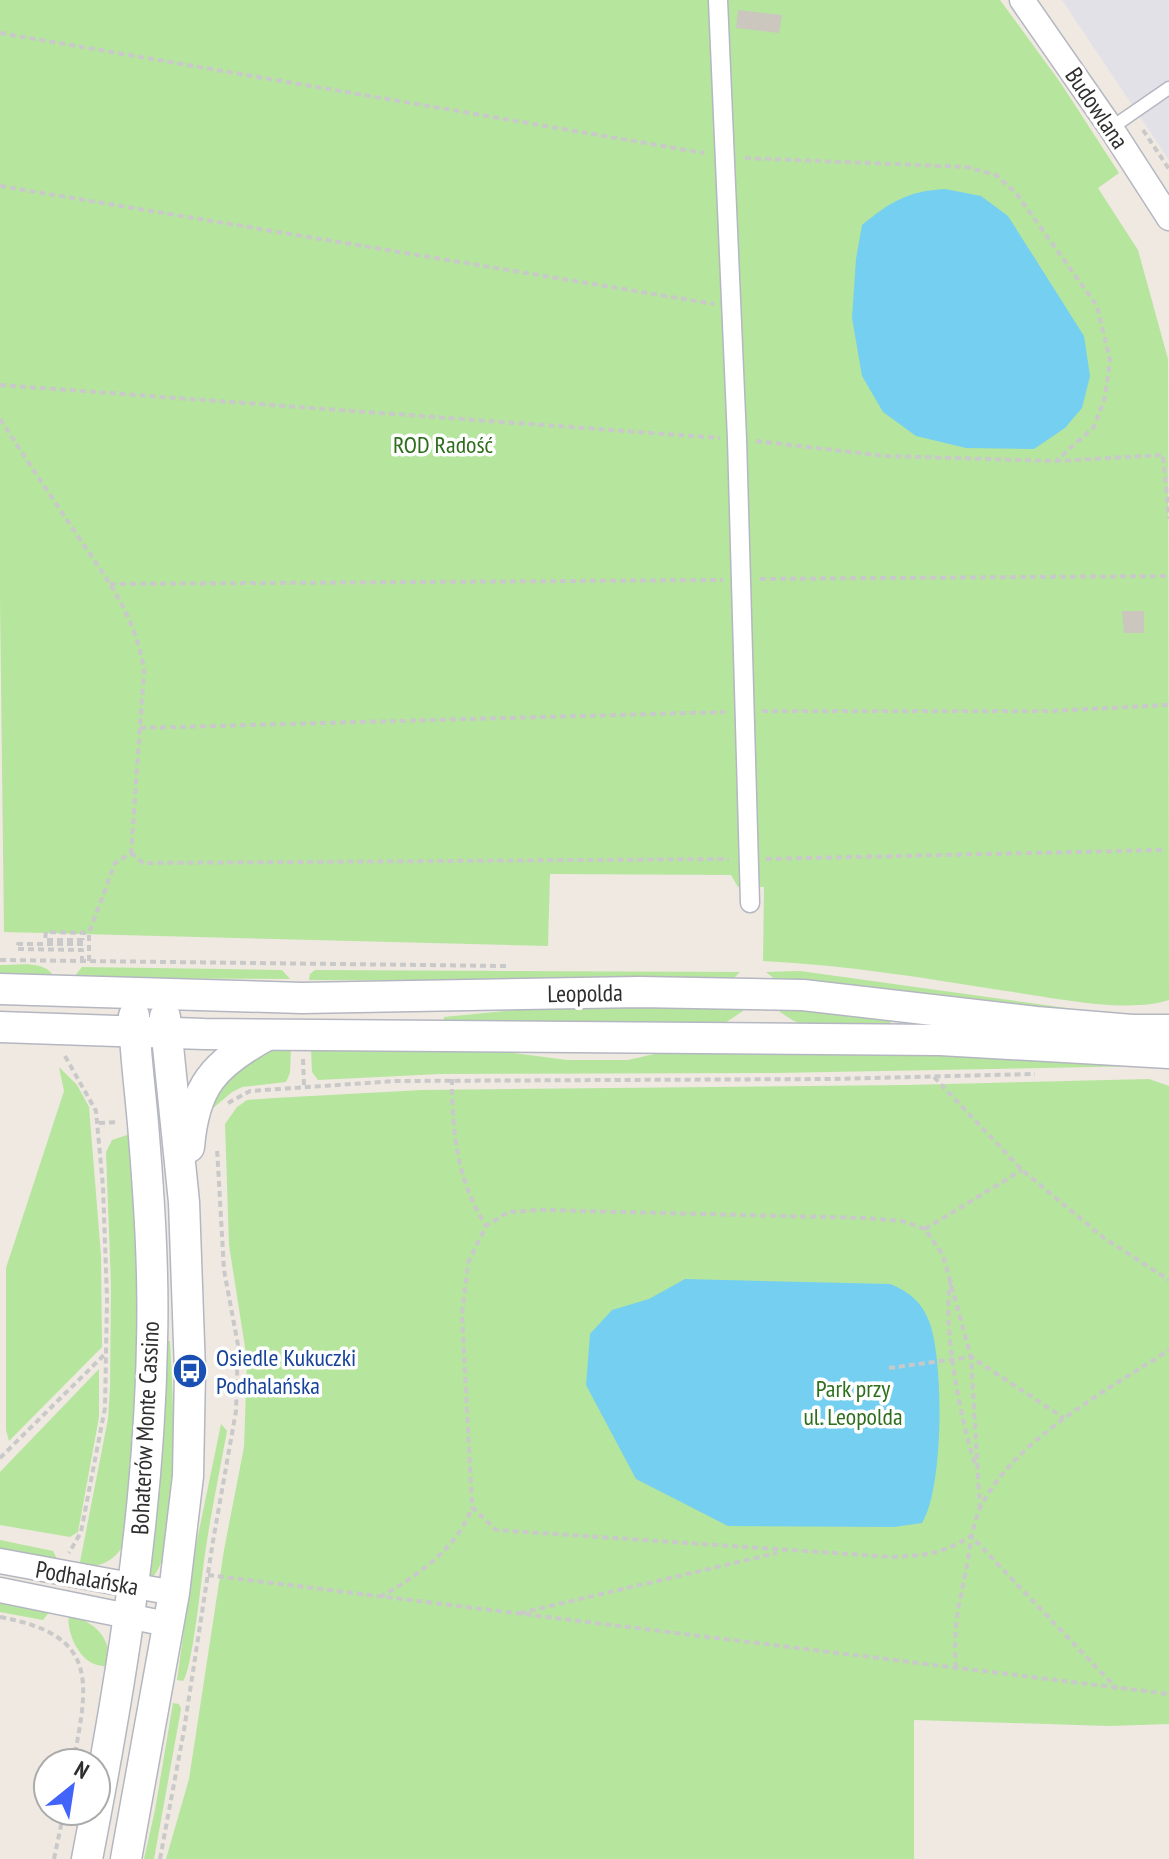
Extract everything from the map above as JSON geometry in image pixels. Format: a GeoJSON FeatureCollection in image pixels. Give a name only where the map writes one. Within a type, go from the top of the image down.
{"type":"FeatureCollection","features":[{"type":"Feature","properties":{"kind":"street"},"geometry":{"type":"LineString","coordinates":[[718,0],[737,439],[750,903]]}},
{"type":"Feature","properties":{"kind":"street","name":"Budowlana"},"geometry":{"type":"LineString","coordinates":[[1022,0],[1169,218]]}},
{"type":"Feature","properties":{"kind":"street","name":"Leopolda"},"geometry":{"type":"LineString","coordinates":[[0,989],[302,998],[639,992],[754,994],[833,998],[1036,1022],[1169,1030]]}},
{"type":"Feature","properties":{"kind":"street","name":"Bohaterów Monte Cassino"},"geometry":{"type":"LineString","coordinates":[[87,1859],[131,1601],[148,1450],[152,1340],[147,1180],[134,994]]}},
{"type":"Feature","properties":{"kind":"street"},"geometry":{"type":"LineString","coordinates":[[754,994],[754,1038]]}},
{"type":"Feature","properties":{"kind":"street","name":"Bohaterów Monte Cassino"},"geometry":{"type":"LineString","coordinates":[[126,1859],[174,1593],[188,1476],[190,1371],[184,1202],[166,1034],[165,995]]}},
{"type":"Feature","properties":{"kind":"street","name":"Leopolda"},"geometry":{"type":"LineString","coordinates":[[0,1027],[166,1034],[940,1040],[1169,1053]]}},
{"type":"Feature","properties":{"kind":"street"},"geometry":{"type":"LineString","coordinates":[[184,1202],[189,1142],[198,1097],[220,1067],[242,1049],[267,1035]]}},
{"type":"Feature","properties":{"kind":"street","name":"Podhalańska"},"geometry":{"type":"LineString","coordinates":[[0,1561],[131,1601],[167,1624]]}},
{"type":"Feature","properties":{"kind":"street","name":"Podhalańska"},"geometry":{"type":"LineString","coordinates":[[0,1590],[131,1601],[174,1593]]}},
{"type":"Feature","properties":{"kind":"lane"},"geometry":{"type":"LineString","coordinates":[[1111,128],[1169,88]]}},
{"type":"Feature","properties":{"kind":"path"},"geometry":{"type":"LineString","coordinates":[[0,33],[725,157],[967,167],[996,175],[1016,193],[1097,306],[1110,360],[1105,397],[1094,427],[1056,461]]}},
{"type":"Feature","properties":{"kind":"path"},"geometry":{"type":"LineString","coordinates":[[0,186],[732,307]]}},
{"type":"Feature","properties":{"kind":"path"},"geometry":{"type":"LineString","coordinates":[[0,385],[737,439],[885,456],[1056,461],[1163,455],[1169,519]]}},
{"type":"Feature","properties":{"kind":"path"},"geometry":{"type":"LineString","coordinates":[[0,419],[110,584],[139,641],[144,670],[131,853]]}},
{"type":"Feature","properties":{"kind":"path"},"geometry":{"type":"LineString","coordinates":[[110,584],[1169,576]]}},
{"type":"Feature","properties":{"kind":"path"},"geometry":{"type":"LineString","coordinates":[[140,728],[745,711],[1050,711],[1169,705]]}},
{"type":"Feature","properties":{"kind":"path"},"geometry":{"type":"LineString","coordinates":[[131,853],[143,863],[749,859],[1162,850]]}},
{"type":"Feature","properties":{"kind":"path"},"geometry":{"type":"LineString","coordinates":[[89,961],[89,933],[115,863],[131,853]]}},
{"type":"Feature","properties":{"kind":"path"},"geometry":{"type":"LineString","coordinates":[[82,962],[82,950],[18,949],[18,944],[83,944],[83,940],[45,940],[46,932],[89,933]]}},
{"type":"Feature","properties":{"kind":"path"},"geometry":{"type":"LineString","coordinates":[[0,960],[301,965]]}},
{"type":"Feature","properties":{"kind":"path"},"geometry":{"type":"LineString","coordinates":[[303,1048],[304,1086]]}},
{"type":"Feature","properties":{"kind":"path"},"geometry":{"type":"LineString","coordinates":[[67,1061],[93,1104],[98,1124],[106,1242],[107,1353],[104,1418],[81,1532],[70,1548],[69,1557]]}},
{"type":"Feature","properties":{"kind":"path"},"geometry":{"type":"LineString","coordinates":[[223,1108],[237,1096],[250,1091],[452,1079],[833,1079],[1047,1074]]}},
{"type":"Feature","properties":{"kind":"path"},"geometry":{"type":"LineString","coordinates":[[934,1077],[1022,1170],[1104,1238],[1169,1280]]}},
{"type":"Feature","properties":{"kind":"path"},"geometry":{"type":"LineString","coordinates":[[452,1079],[455,1148],[473,1206],[486,1226]]}},
{"type":"Feature","properties":{"kind":"path"},"geometry":{"type":"LineString","coordinates":[[925,1229],[1022,1170]]}},
{"type":"Feature","properties":{"kind":"path"},"geometry":{"type":"LineString","coordinates":[[378,1598],[427,1567],[465,1524],[472,1507],[462,1314],[468,1263],[486,1226],[508,1212],[542,1210],[862,1218],[902,1221],[925,1229],[943,1255],[971,1357],[980,1509]]}},
{"type":"Feature","properties":{"kind":"path"},"geometry":{"type":"LineString","coordinates":[[951,1279],[948,1292],[954,1361],[966,1437],[978,1469]]}},
{"type":"Feature","properties":{"kind":"path"},"geometry":{"type":"LineString","coordinates":[[956,1668],[956,1613],[971,1536],[980,1509],[1024,1449],[1064,1418],[1169,1350]]}},
{"type":"Feature","properties":{"kind":"path"},"geometry":{"type":"LineString","coordinates":[[0,1458],[107,1353]]}},
{"type":"Feature","properties":{"kind":"path"},"geometry":{"type":"LineString","coordinates":[[889,1368],[971,1357],[1064,1418]]}},
{"type":"Feature","properties":{"kind":"path"},"geometry":{"type":"LineString","coordinates":[[472,1507],[496,1530],[784,1551],[893,1557],[923,1555],[948,1550],[971,1536]]}},
{"type":"Feature","properties":{"kind":"path"},"geometry":{"type":"LineString","coordinates":[[971,1536],[1117,1689]]}},
{"type":"Feature","properties":{"kind":"path"},"geometry":{"type":"LineString","coordinates":[[514,1614],[784,1551]]}},
{"type":"Feature","properties":{"kind":"path"},"geometry":{"type":"LineString","coordinates":[[208,1575],[1169,1694]]}},
{"type":"Feature","properties":{"kind":"path"},"geometry":{"type":"LineString","coordinates":[[0,1617],[32,1624],[54,1634],[79,1662],[85,1697],[76,1747]]}},
{"type":"Feature","properties":{"kind":"path"},"geometry":{"type":"LineString","coordinates":[[54,1859],[61,1827]]}},
{"type":"Feature","properties":{"kind":"shaded area"},"geometry":{"type":"Polygon","coordinates":[[[1062,0],[1169,0],[1169,160],[1062,0]]]}},
{"type":"Feature","properties":{"kind":"green space","name":"ROD Radość"},"geometry":{"type":"Polygon","coordinates":[[[0,0],[1000,0],[1060,82],[1119,173],[1098,188],[1138,250],[1168,359],[1169,1000],[1132,1005],[1089,1003],[885,973],[763,961],[764,887],[738,887],[731,875],[550,874],[548,946],[4,932],[0,598],[0,0]]]}},
{"type":"Feature","properties":{"kind":"green space"},"geometry":{"type":"Polygon","coordinates":[[[0,965],[36,965],[53,975],[0,976],[0,965]]]}},
{"type":"Feature","properties":{"kind":"green space"},"geometry":{"type":"Polygon","coordinates":[[[82,967],[282,970],[290,979],[73,978],[82,967]]]}},
{"type":"Feature","properties":{"kind":"green space"},"geometry":{"type":"Polygon","coordinates":[[[315,970],[740,972],[727,981],[309,980],[315,970]]]}},
{"type":"Feature","properties":{"kind":"green space"},"geometry":{"type":"Polygon","coordinates":[[[800,971],[1143,1016],[1143,1022],[777,981],[766,972],[800,971]]]}},
{"type":"Feature","properties":{"kind":"green space"},"geometry":{"type":"Polygon","coordinates":[[[566,1005],[743,1008],[743,1011],[722,1025],[444,1024],[444,1017],[566,1005]]]}},
{"type":"Feature","properties":{"kind":"green space"},"geometry":{"type":"Polygon","coordinates":[[[781,1006],[891,1018],[890,1026],[805,1025],[780,1012],[781,1006]]]}},
{"type":"Feature","properties":{"kind":"green space"},"geometry":{"type":"Polygon","coordinates":[[[291,1048],[290,1073],[286,1082],[242,1087],[212,1109],[205,1109],[219,1080],[271,1049],[291,1048]]]}},
{"type":"Feature","properties":{"kind":"green space"},"geometry":{"type":"Polygon","coordinates":[[[311,1048],[491,1050],[567,1060],[628,1060],[668,1051],[1007,1051],[1144,1066],[775,1073],[440,1074],[318,1080],[312,1072],[311,1048]]]}},
{"type":"Feature","properties":{"kind":"green space"},"geometry":{"type":"Polygon","coordinates":[[[59,1067],[77,1085],[89,1107],[101,1256],[102,1347],[9,1441],[6,1430],[6,1268],[64,1091],[59,1067]]]}},
{"type":"Feature","properties":{"kind":"green space","name":"Park przy ul. Leopolda"},"geometry":{"type":"Polygon","coordinates":[[[1149,1079],[1169,1086],[1169,1724],[1110,1726],[914,1720],[914,1859],[166,1859],[189,1779],[224,1550],[244,1447],[247,1360],[229,1245],[225,1124],[237,1107],[247,1100],[422,1090],[1149,1079]]]}},
{"type":"Feature","properties":{"kind":"green space"},"geometry":{"type":"Polygon","coordinates":[[[130,1134],[139,1311],[136,1429],[123,1546],[104,1563],[79,1567],[108,1419],[111,1285],[106,1152],[112,1140],[130,1134]]]}},
{"type":"Feature","properties":{"kind":"green space"},"geometry":{"type":"Polygon","coordinates":[[[164,1341],[170,1341],[171,1508],[167,1541],[159,1567],[148,1580],[164,1341]]]}},
{"type":"Feature","properties":{"kind":"green space"},"geometry":{"type":"Polygon","coordinates":[[[99,1369],[99,1417],[78,1532],[70,1537],[0,1525],[0,1472],[99,1369]]]}},
{"type":"Feature","properties":{"kind":"green space"},"geometry":{"type":"Polygon","coordinates":[[[221,1424],[227,1431],[208,1532],[194,1639],[183,1681],[177,1680],[195,1550],[221,1424]]]}},
{"type":"Feature","properties":{"kind":"green space"},"geometry":{"type":"Polygon","coordinates":[[[0,1540],[53,1551],[59,1563],[0,1552],[0,1540]]]}},
{"type":"Feature","properties":{"kind":"green space"},"geometry":{"type":"Polygon","coordinates":[[[0,1602],[50,1611],[43,1620],[0,1612],[0,1602]]]}},
{"type":"Feature","properties":{"kind":"green space"},"geometry":{"type":"Polygon","coordinates":[[[69,1615],[100,1632],[108,1647],[109,1667],[92,1663],[77,1648],[71,1634],[69,1615]]]}},
{"type":"Feature","properties":{"kind":"green space"},"geometry":{"type":"Polygon","coordinates":[[[173,1703],[179,1704],[181,1709],[154,1859],[144,1859],[155,1810],[173,1703]]]}},
{"type":"Feature","properties":{"kind":"water"},"geometry":{"type":"Polygon","coordinates":[[[945,189],[981,196],[1008,216],[1084,336],[1090,376],[1082,408],[1065,428],[1034,449],[966,448],[916,436],[883,412],[862,376],[852,318],[862,225],[900,199],[920,192],[945,189]]]}},
{"type":"Feature","properties":{"kind":"water"},"geometry":{"type":"Polygon","coordinates":[[[685,1279],[890,1284],[918,1302],[926,1314],[934,1339],[939,1393],[938,1454],[929,1506],[922,1523],[894,1527],[728,1526],[636,1479],[586,1385],[590,1334],[612,1310],[649,1299],[685,1279]]]}},
{"type":"Feature","properties":{"kind":"building"},"geometry":{"type":"Polygon","coordinates":[[[738,10],[782,15],[779,33],[736,28],[738,10]]]}},
{"type":"Feature","properties":{"kind":"building"},"geometry":{"type":"Polygon","coordinates":[[[1122,611],[1144,611],[1144,633],[1124,633],[1122,611]]]}},
{"type":"Feature","properties":{"kind":"place","name":"Osiedle Kukuczki Podhalańska"},"geometry":{"type":"Point","coordinates":[190,1371]}}]}
